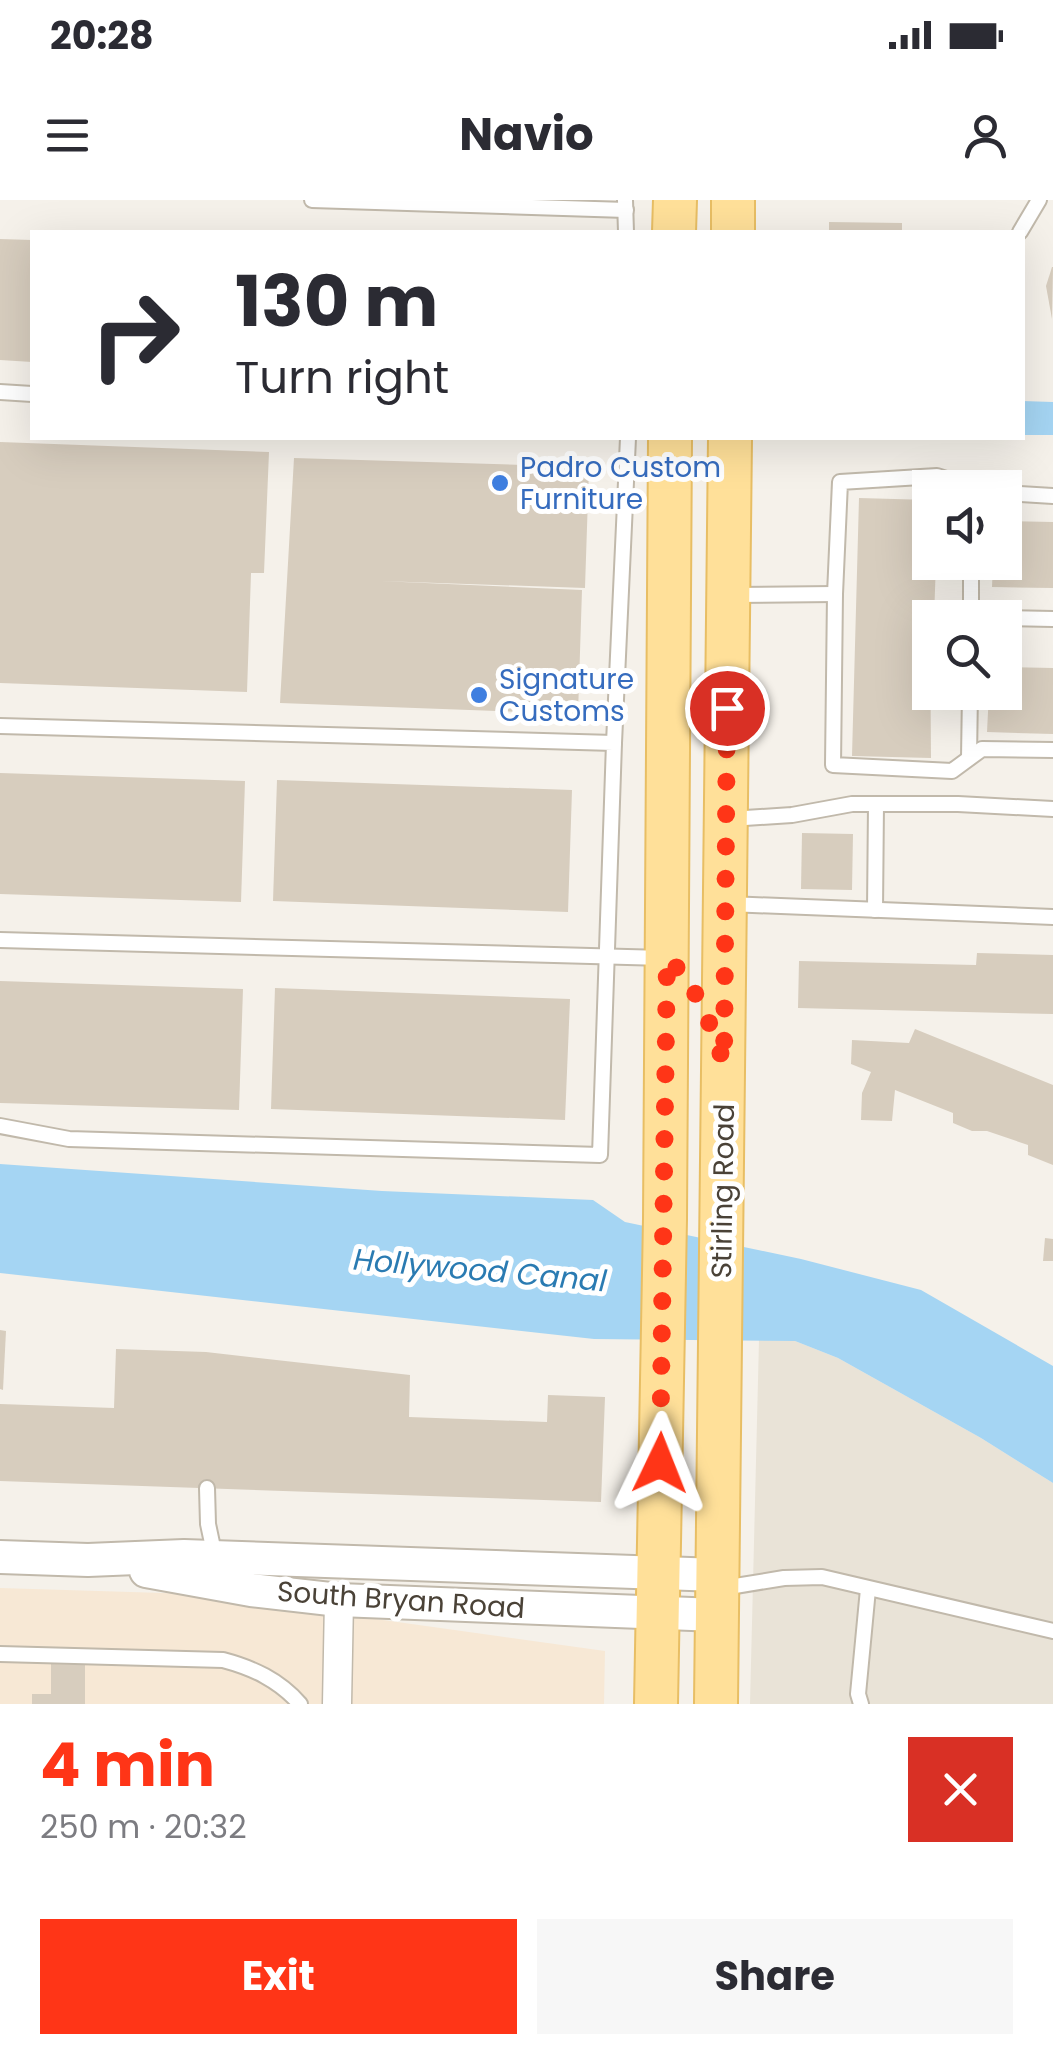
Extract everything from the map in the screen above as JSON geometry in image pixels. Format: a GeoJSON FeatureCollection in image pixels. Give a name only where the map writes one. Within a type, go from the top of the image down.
{"type":"FeatureCollection","features":[{"type":"Feature","properties":{"kind":"main road"},"geometry":{"type":"LineString","coordinates":[[674,230],[675,200]]}},
{"type":"Feature","properties":{"kind":"main road"},"geometry":{"type":"LineString","coordinates":[[733,200],[733,230]]}},
{"type":"Feature","properties":{"kind":"main road","name":"Stirling Road"},"geometry":{"type":"LineString","coordinates":[[656,1704],[665,1219],[670,440]]}},
{"type":"Feature","properties":{"kind":"main road","name":"Stirling Road"},"geometry":{"type":"LineString","coordinates":[[716,1704],[730,440]]}},
{"type":"Feature","properties":{"kind":"main road"},"geometry":{"type":"LineString","coordinates":[[668,797],[705,877],[725,903]]}},
{"type":"Feature","properties":{"kind":"main road"},"geometry":{"type":"LineString","coordinates":[[667,958],[684,974],[702,1004],[724,1063]]}},
{"type":"Feature","properties":{"kind":"street","name":"South Bryan Road"},"geometry":{"type":"LineString","coordinates":[[0,1557],[215,1557],[657,1594]]}},
{"type":"Feature","properties":{"kind":"street","name":"South Bryan Road"},"geometry":{"type":"LineString","coordinates":[[88,1560],[339,1600],[718,1593]]}},
{"type":"Feature","properties":{"kind":"street"},"geometry":{"type":"LineString","coordinates":[[337,1704],[339,1600]]}},
{"type":"Feature","properties":{"kind":"lane"},"geometry":{"type":"LineString","coordinates":[[312,200],[626,205]]}},
{"type":"Feature","properties":{"kind":"lane"},"geometry":{"type":"LineString","coordinates":[[1021,230],[1039,200]]}},
{"type":"Feature","properties":{"kind":"lane"},"geometry":{"type":"LineString","coordinates":[[0,392],[30,394]]}},
{"type":"Feature","properties":{"kind":"lane"},"geometry":{"type":"LineString","coordinates":[[0,1126],[69,1139],[600,1156],[628,440]]}},
{"type":"Feature","properties":{"kind":"lane"},"geometry":{"type":"LineString","coordinates":[[912,478],[840,482],[834,594],[833,765],[952,771],[982,749],[1053,750]]}},
{"type":"Feature","properties":{"kind":"lane"},"geometry":{"type":"LineString","coordinates":[[1022,494],[1053,496]]}},
{"type":"Feature","properties":{"kind":"lane"},"geometry":{"type":"LineString","coordinates":[[728,596],[834,594]]}},
{"type":"Feature","properties":{"kind":"lane"},"geometry":{"type":"LineString","coordinates":[[1022,618],[1053,619]]}},
{"type":"Feature","properties":{"kind":"lane"},"geometry":{"type":"LineString","coordinates":[[969,758],[970,710]]}},
{"type":"Feature","properties":{"kind":"lane"},"geometry":{"type":"LineString","coordinates":[[0,726],[614,743]]}},
{"type":"Feature","properties":{"kind":"lane"},"geometry":{"type":"LineString","coordinates":[[726,820],[792,815],[852,804],[1053,809]]}},
{"type":"Feature","properties":{"kind":"lane"},"geometry":{"type":"LineString","coordinates":[[875,910],[876,804]]}},
{"type":"Feature","properties":{"kind":"lane"},"geometry":{"type":"LineString","coordinates":[[725,903],[1053,917]]}},
{"type":"Feature","properties":{"kind":"lane"},"geometry":{"type":"LineString","coordinates":[[0,940],[667,958]]}},
{"type":"Feature","properties":{"kind":"lane"},"geometry":{"type":"LineString","coordinates":[[207,1488],[208,1524],[215,1557],[233,1586]]}},
{"type":"Feature","properties":{"kind":"lane"},"geometry":{"type":"LineString","coordinates":[[718,1593],[784,1578],[822,1578],[1053,1631]]}},
{"type":"Feature","properties":{"kind":"lane"},"geometry":{"type":"LineString","coordinates":[[861,1704],[858,1694],[868,1589]]}},
{"type":"Feature","properties":{"kind":"lane"},"geometry":{"type":"LineString","coordinates":[[0,1654],[223,1660],[255,1668],[300,1704]]}},
{"type":"Feature","properties":{"kind":"shaded area"},"geometry":{"type":"Polygon","coordinates":[[[759,1340],[795,1341],[838,1358],[1053,1483],[1053,1704],[750,1704],[759,1340]]]}},
{"type":"Feature","properties":{"kind":"shaded area"},"geometry":{"type":"Polygon","coordinates":[[[0,1588],[196,1594],[605,1651],[604,1704],[0,1704],[0,1588]]]}},
{"type":"Feature","properties":{"kind":"water"},"geometry":{"type":"Polygon","coordinates":[[[1025,401],[1053,402],[1053,435],[1025,435],[1025,401]]]}},
{"type":"Feature","properties":{"kind":"water","name":"Hollywood Canal"},"geometry":{"type":"Polygon","coordinates":[[[0,1164],[382,1191],[593,1200],[625,1222],[801,1259],[921,1290],[1053,1366],[1053,1483],[838,1358],[795,1341],[594,1339],[0,1273],[0,1164]]]}},
{"type":"Feature","properties":{"kind":"building"},"geometry":{"type":"Polygon","coordinates":[[[829,222],[902,223],[902,230],[829,230],[829,222]]]}},
{"type":"Feature","properties":{"kind":"building"},"geometry":{"type":"Polygon","coordinates":[[[0,239],[30,240],[30,362],[0,360],[0,239]]]}},
{"type":"Feature","properties":{"kind":"building"},"geometry":{"type":"Polygon","coordinates":[[[1053,267],[1052,319],[1046,286],[1053,267]]]}},
{"type":"Feature","properties":{"kind":"building"},"geometry":{"type":"Polygon","coordinates":[[[0,442],[269,452],[264,573],[251,573],[247,692],[0,683],[0,442]]]}},
{"type":"Feature","properties":{"kind":"building"},"geometry":{"type":"Polygon","coordinates":[[[294,458],[589,467],[585,588],[380,581],[582,590],[578,714],[280,703],[294,458]]]}},
{"type":"Feature","properties":{"kind":"building"},"geometry":{"type":"Polygon","coordinates":[[[859,498],[912,499],[912,580],[935,580],[935,600],[912,600],[912,710],[931,710],[931,758],[852,756],[859,498]]]}},
{"type":"Feature","properties":{"kind":"building"},"geometry":{"type":"Polygon","coordinates":[[[1022,521],[1053,522],[1053,588],[992,587],[992,580],[1022,580],[1022,521]]]}},
{"type":"Feature","properties":{"kind":"building"},"geometry":{"type":"Polygon","coordinates":[[[1022,667],[1053,668],[1053,734],[987,732],[988,710],[1022,710],[1022,667]]]}},
{"type":"Feature","properties":{"kind":"building"},"geometry":{"type":"Polygon","coordinates":[[[0,773],[245,781],[241,902],[0,894],[0,773]]]}},
{"type":"Feature","properties":{"kind":"building"},"geometry":{"type":"Polygon","coordinates":[[[277,780],[572,790],[568,912],[273,901],[277,780]]]}},
{"type":"Feature","properties":{"kind":"building"},"geometry":{"type":"Polygon","coordinates":[[[802,833],[853,834],[852,890],[801,889],[802,833]]]}},
{"type":"Feature","properties":{"kind":"building"},"geometry":{"type":"Polygon","coordinates":[[[977,953],[1053,955],[1053,1014],[798,1008],[799,961],[976,965],[977,953]]]}},
{"type":"Feature","properties":{"kind":"building"},"geometry":{"type":"Polygon","coordinates":[[[0,981],[243,989],[239,1110],[0,1103],[0,981]]]}},
{"type":"Feature","properties":{"kind":"building"},"geometry":{"type":"Polygon","coordinates":[[[275,988],[570,999],[565,1120],[271,1109],[275,988]]]}},
{"type":"Feature","properties":{"kind":"building"},"geometry":{"type":"Polygon","coordinates":[[[915,1029],[1053,1085],[1053,1165],[1028,1155],[1028,1145],[987,1131],[972,1131],[953,1123],[953,1113],[895,1090],[892,1121],[861,1120],[862,1093],[871,1072],[851,1064],[852,1040],[909,1043],[915,1029]]]}},
{"type":"Feature","properties":{"kind":"building"},"geometry":{"type":"Polygon","coordinates":[[[1045,1238],[1053,1239],[1053,1261],[1043,1261],[1045,1238]]]}},
{"type":"Feature","properties":{"kind":"building"},"geometry":{"type":"Polygon","coordinates":[[[0,1330],[6,1331],[3,1390],[0,1389],[0,1330]]]}},
{"type":"Feature","properties":{"kind":"building"},"geometry":{"type":"Polygon","coordinates":[[[116,1349],[206,1352],[410,1375],[409,1417],[547,1422],[548,1395],[605,1397],[601,1502],[0,1481],[0,1404],[114,1408],[116,1349]]]}},
{"type":"Feature","properties":{"kind":"building"},"geometry":{"type":"Polygon","coordinates":[[[51,1664],[85,1665],[85,1704],[32,1704],[32,1694],[51,1694],[51,1664]]]}},
{"type":"Feature","properties":{"kind":"place","name":"Padro Custom Furniture"},"geometry":{"type":"Point","coordinates":[500,483]}},
{"type":"Feature","properties":{"kind":"place","name":"Signature Customs"},"geometry":{"type":"Point","coordinates":[479,695]}},
{"type":"Feature","properties":{"kind":"route"},"geometry":{"type":"LineString","coordinates":[[660,1463],[667,958],[684,974],[702,1004],[724,1063],[727,708]]}}]}
